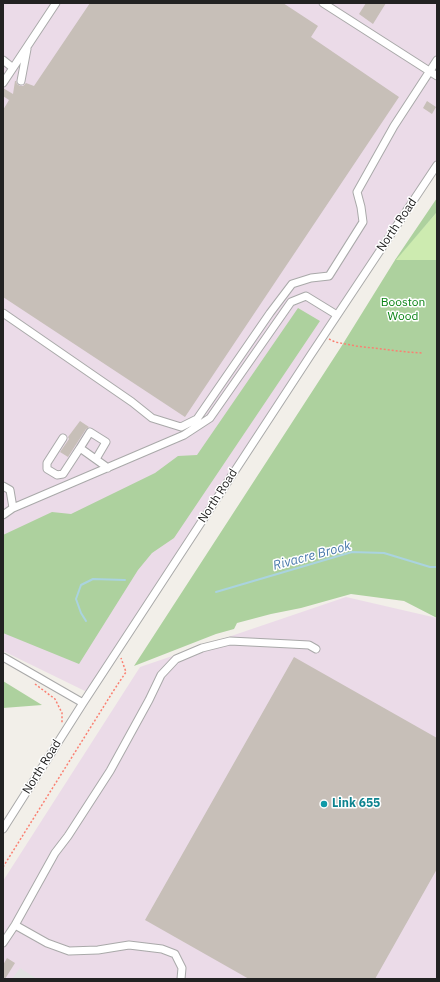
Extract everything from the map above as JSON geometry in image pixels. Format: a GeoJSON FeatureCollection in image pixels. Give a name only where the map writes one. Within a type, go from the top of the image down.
{"type":"FeatureCollection","features":[{"type":"Feature","properties":{"kind":"street"},"geometry":{"type":"LineString","coordinates":[[3,83],[56,3]]}},
{"type":"Feature","properties":{"kind":"street"},"geometry":{"type":"LineString","coordinates":[[323,3],[437,76]]}},
{"type":"Feature","properties":{"kind":"street"},"geometry":{"type":"LineString","coordinates":[[21,81],[28,45]]}},
{"type":"Feature","properties":{"kind":"street"},"geometry":{"type":"LineString","coordinates":[[3,60],[13,68]]}},
{"type":"Feature","properties":{"kind":"street"},"geometry":{"type":"LineString","coordinates":[[3,314],[132,402],[152,418],[181,427],[197,419],[270,313],[292,284],[311,278],[329,276],[363,222],[357,192],[394,126],[437,60]]}},
{"type":"Feature","properties":{"kind":"street","name":"North Road"},"geometry":{"type":"LineString","coordinates":[[3,829],[6,819],[437,164]]}},
{"type":"Feature","properties":{"kind":"street"},"geometry":{"type":"LineString","coordinates":[[3,515],[13,508],[184,435],[210,418],[290,302],[306,296],[337,315]]}},
{"type":"Feature","properties":{"kind":"street"},"geometry":{"type":"LineString","coordinates":[[63,438],[47,463],[47,469],[57,475],[63,474],[90,432],[106,442],[96,459]]}},
{"type":"Feature","properties":{"kind":"street"},"geometry":{"type":"LineString","coordinates":[[80,448],[108,468]]}},
{"type":"Feature","properties":{"kind":"street"},"geometry":{"type":"LineString","coordinates":[[3,486],[10,490],[13,508]]}},
{"type":"Feature","properties":{"kind":"street"},"geometry":{"type":"LineString","coordinates":[[3,943],[15,925],[55,853],[68,836],[110,771],[161,675],[176,659],[202,648],[230,641],[309,645],[316,649]]}},
{"type":"Feature","properties":{"kind":"street"},"geometry":{"type":"LineString","coordinates":[[3,657],[83,703]]}},
{"type":"Feature","properties":{"kind":"street"},"geometry":{"type":"LineString","coordinates":[[15,925],[47,943],[69,951],[98,950],[129,945],[162,949],[175,954],[182,968],[181,979]]}},
{"type":"Feature","properties":{"kind":"path"},"geometry":{"type":"LineString","coordinates":[[323,336],[335,342],[356,346],[422,353]]}},
{"type":"Feature","properties":{"kind":"path"},"geometry":{"type":"LineString","coordinates":[[3,867],[126,672],[117,650]]}},
{"type":"Feature","properties":{"kind":"path"},"geometry":{"type":"LineString","coordinates":[[30,681],[55,699],[62,713],[62,725]]}},
{"type":"Feature","properties":{"kind":"shaded area"},"geometry":{"type":"Polygon","coordinates":[[[3,3],[437,3],[437,165],[87,692],[3,651],[3,3]]]}},
{"type":"Feature","properties":{"kind":"shaded area"},"geometry":{"type":"Polygon","coordinates":[[[346,597],[437,618],[437,979],[3,979],[3,881],[140,667],[346,597]]]}},
{"type":"Feature","properties":{"kind":"shaded area"},"geometry":{"type":"Polygon","coordinates":[[[20,968],[37,979],[12,979],[20,968]]]}},
{"type":"Feature","properties":{"kind":"green space","name":"Booston Wood"},"geometry":{"type":"Polygon","coordinates":[[[437,198],[437,212],[396,260],[437,260],[437,618],[404,601],[351,594],[301,608],[237,623],[234,629],[216,634],[134,666],[341,347],[395,260],[437,198]]]}},
{"type":"Feature","properties":{"kind":"green space"},"geometry":{"type":"Polygon","coordinates":[[[437,212],[437,260],[395,260],[437,212]]]}},
{"type":"Feature","properties":{"kind":"green space"},"geometry":{"type":"Polygon","coordinates":[[[298,308],[320,321],[174,538],[152,553],[138,570],[79,664],[3,633],[3,535],[52,512],[71,514],[155,473],[178,456],[197,455],[298,308]]]}},
{"type":"Feature","properties":{"kind":"green space"},"geometry":{"type":"Polygon","coordinates":[[[3,681],[42,705],[3,708],[3,681]]]}},
{"type":"Feature","properties":{"kind":"building"},"geometry":{"type":"Polygon","coordinates":[[[90,3],[283,3],[318,26],[311,37],[399,97],[185,417],[3,297],[3,110],[9,100],[3,96],[3,88],[13,94],[15,81],[20,86],[23,86],[26,83],[34,86],[90,3]]]}},
{"type":"Feature","properties":{"kind":"building"},"geometry":{"type":"Polygon","coordinates":[[[366,3],[386,3],[373,24],[359,14],[366,3]]]}},
{"type":"Feature","properties":{"kind":"building"},"geometry":{"type":"Polygon","coordinates":[[[427,101],[436,107],[432,114],[423,108],[427,101]]]}},
{"type":"Feature","properties":{"kind":"building"},"geometry":{"type":"Polygon","coordinates":[[[80,421],[89,427],[86,429],[68,457],[60,452],[69,439],[68,437],[80,421]]]}},
{"type":"Feature","properties":{"kind":"building","name":"Link 655"},"geometry":{"type":"Polygon","coordinates":[[[294,657],[437,738],[437,869],[375,979],[249,979],[145,920],[294,657]]]}},
{"type":"Feature","properties":{"kind":"building"},"geometry":{"type":"Polygon","coordinates":[[[7,958],[15,963],[5,979],[3,979],[3,965],[7,958]]]}},
{"type":"Feature","properties":{"kind":"waterway","name":"Rivacre Brook"},"geometry":{"type":"LineString","coordinates":[[216,592],[352,552],[384,553],[430,567],[437,567]]}},
{"type":"Feature","properties":{"kind":"waterway"},"geometry":{"type":"LineString","coordinates":[[86,621],[81,613],[76,599],[81,585],[93,579],[125,580]]}},
{"type":"Feature","properties":{"kind":"place","name":"Link 655"},"geometry":{"type":"Point","coordinates":[324,804]}}]}
